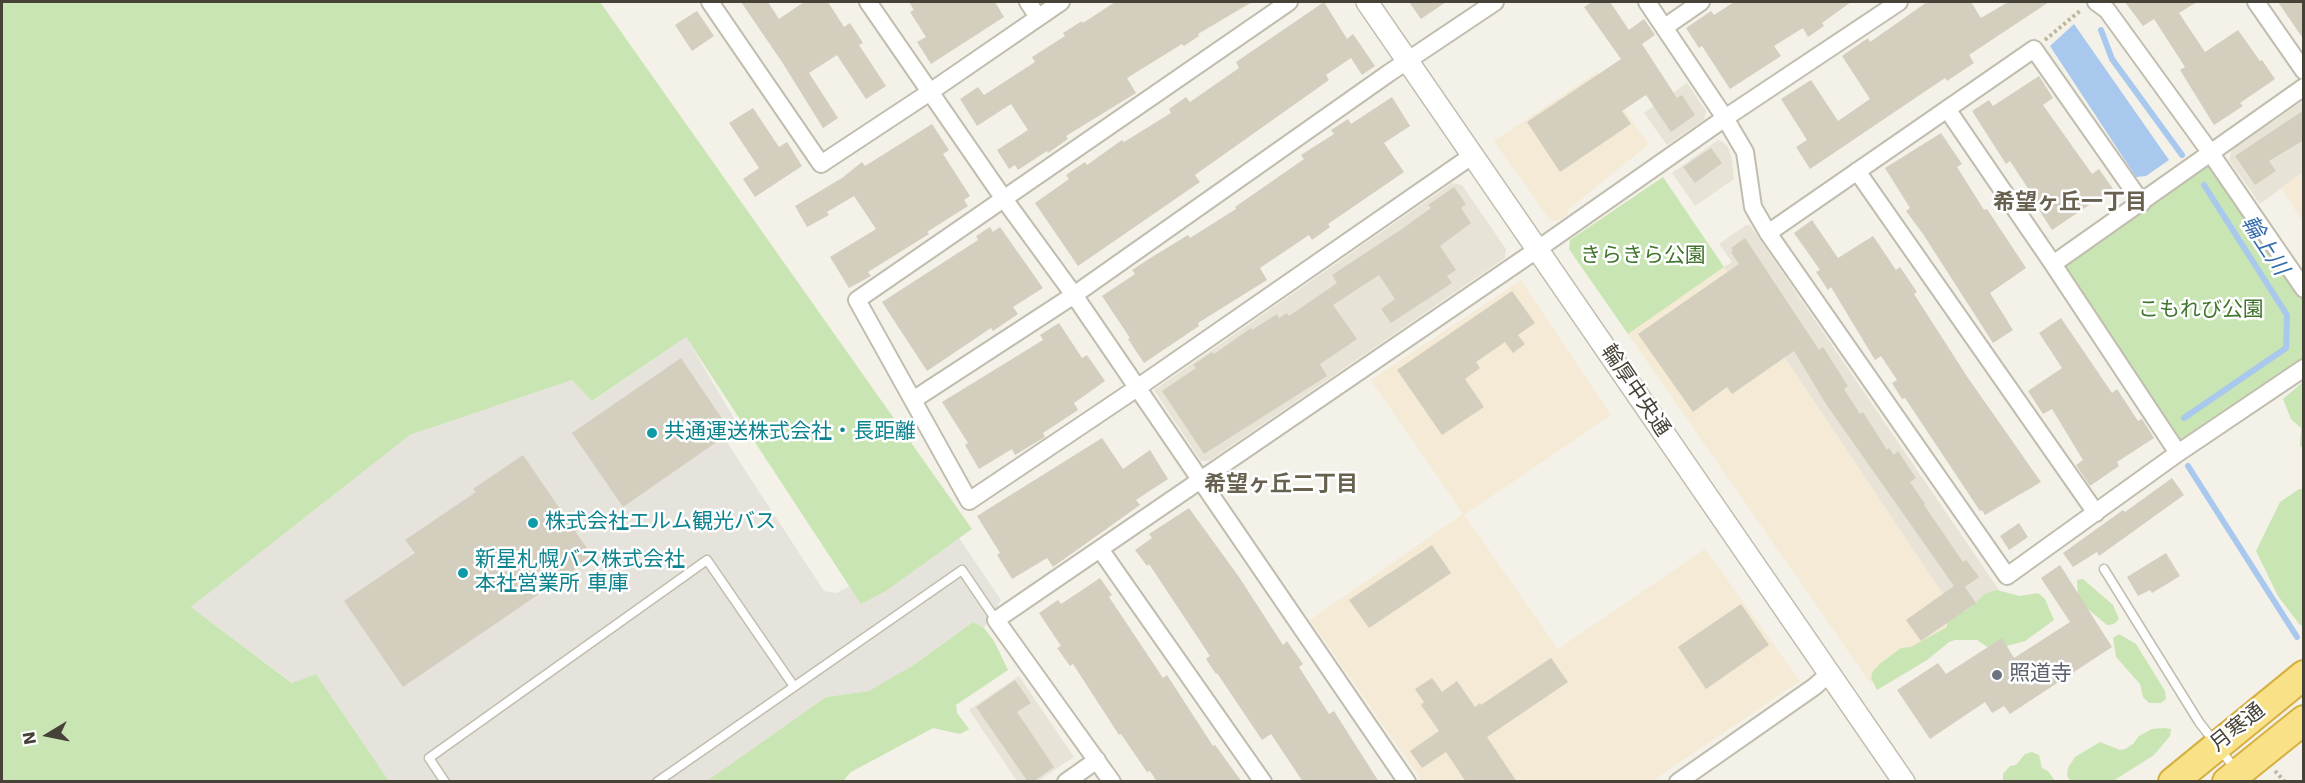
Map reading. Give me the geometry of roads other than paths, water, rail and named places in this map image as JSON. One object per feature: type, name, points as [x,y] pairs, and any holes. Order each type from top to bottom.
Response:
[{"type":"highway","name":"月寒通","points":[[2173,782],[2304,675]]},
{"type":"highway","name":"月寒通","points":[[2232,777],[2304,720]]},
{"type":"street","points":[[710,2],[821,164],[1061,2]]},
{"type":"street","points":[[868,2],[1004,199],[1074,295],[1407,782]]},
{"type":"street","points":[[1028,2],[1038,17]]},
{"type":"street","points":[[1289,2],[857,300],[969,501],[1137,388],[1473,155]]},
{"type":"street","name":"輪厚中央通","points":[[1367,2],[1904,782]]},
{"type":"street","points":[[913,400],[1074,295],[1495,2]]},
{"type":"street","points":[[1647,2],[1725,118],[1745,152],[1753,207],[1768,233],[2007,576],[2178,453],[2304,368]]},
{"type":"street","points":[[1665,27],[1701,2]]},
{"type":"street","points":[[1112,782],[996,620],[1538,249],[1725,118],[1899,2]]},
{"type":"street","points":[[2097,2],[2107,10],[2210,152],[2304,289]]},
{"type":"street","points":[[2256,2],[2304,71]]},
{"type":"street","points":[[1768,233],[2034,49],[2142,203]]},
{"type":"street","points":[[2054,264],[2304,87]]},
{"type":"street","points":[[1947,110],[2054,264],[2178,453]]},
{"type":"street","points":[[1857,171],[2096,513]]},
{"type":"street","points":[[1100,549],[1263,782]]},
{"type":"street","points":[[1678,782],[1814,687],[1829,674]]},
{"type":"street","points":[[1066,782],[1097,760]]},
{"type":"lane","points":[[445,782],[429,758],[707,560],[793,685]]},
{"type":"lane","points":[[2104,569],[2199,722],[2217,746],[2232,777]]},
{"type":"lane","points":[[657,782],[793,685],[962,570],[996,620]]},
{"type":"water","points":[[2074,24],[2169,160],[2146,176],[2136,177],[2050,46]]},
{"type":"waterway","name":"輪上川","points":[[2101,30],[2112,59],[2182,155]]},
{"type":"waterway","name":"輪上川","points":[[2184,418],[2286,348],[2287,315],[2204,185]]},
{"type":"waterway","name":"輪上川","points":[[2188,466],[2297,637]]},
{"type":"place","name":"共通運送株式会社・長距離","points":[[652,433]]},
{"type":"place","name":"株式会社エルム観光バス","points":[[533,523]]},
{"type":"place","name":"新星札幌バス株式会社 本社営業所 車庫","points":[[463,573]]},
{"type":"place","name":"照道寺","points":[[1997,675]]},
{"type":"district","name":"希望ヶ丘一丁目","points":[[2070,203]]},
{"type":"district","name":"希望ヶ丘二丁目","points":[[1281,485]]},
{"type":"park label","name":"きらきら公園","points":[[1643,257]]},
{"type":"park label","name":"こもれび公園","points":[[2201,311]]}]
